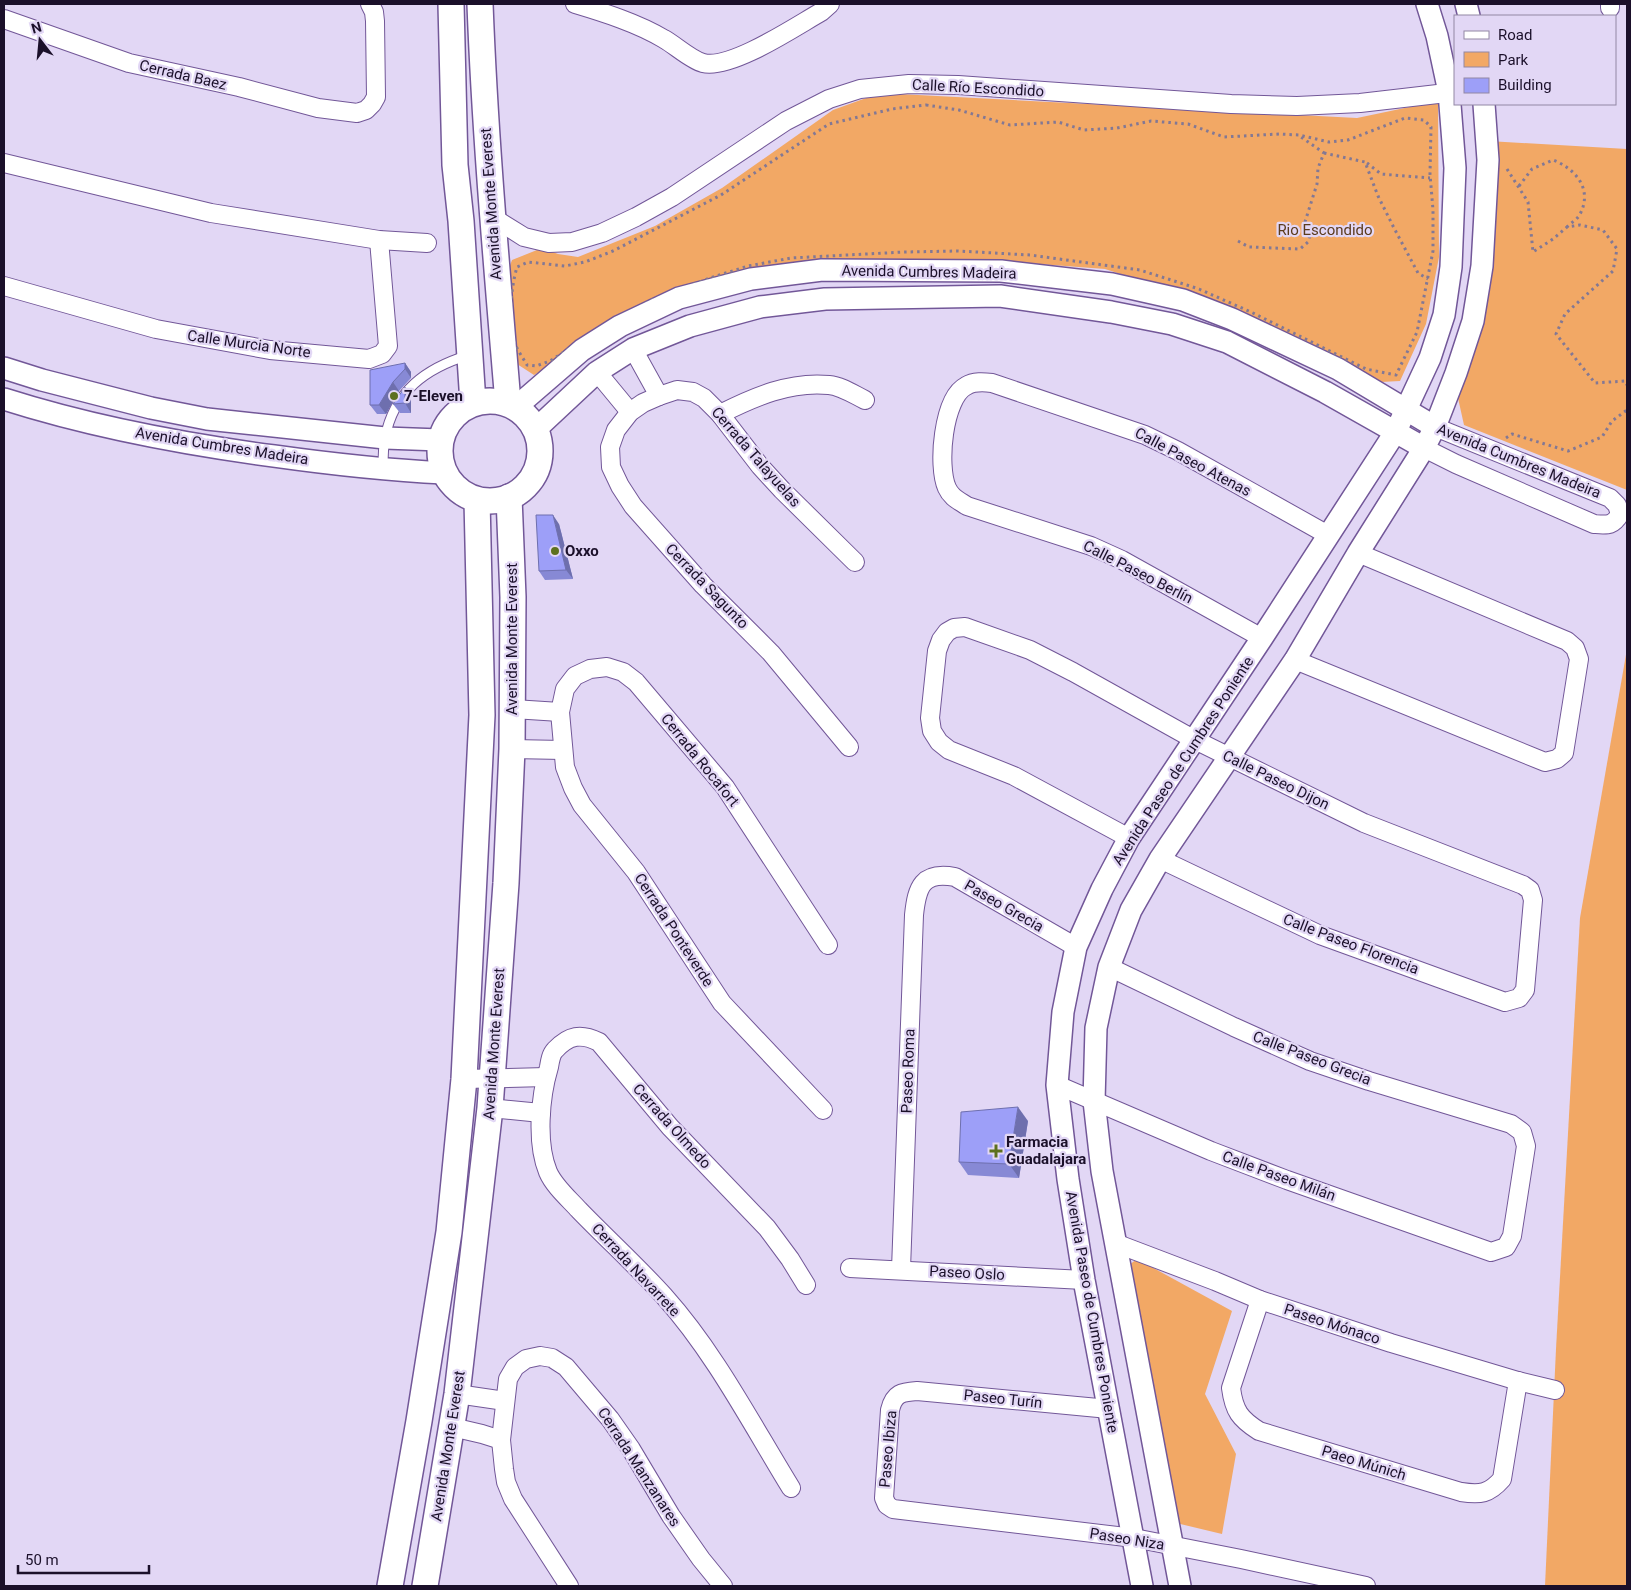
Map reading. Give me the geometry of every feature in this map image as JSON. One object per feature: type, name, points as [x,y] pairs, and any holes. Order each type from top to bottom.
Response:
[{"type":"main road","name":"Avenida Monte Everest","points":[[451,4],[455,165],[461,221],[472,403]]},
{"type":"main road","name":"Avenida Monte Everest","points":[[480,4],[484,108],[492,217],[512,405]]},
{"type":"main road","points":[[490,400],[512,405],[536,429],[541,449],[537,469],[526,486],[509,497],[493,501],[477,500],[457,490],[444,472],[439,457],[440,440],[446,424],[458,411],[472,403],[490,400]]},
{"type":"main road","name":"Avenida Monte Everest","points":[[425,1586],[457,1394],[490,1108],[506,883],[512,749],[513,597],[509,497]]},
{"type":"main road","name":"Avenida Monte Everest","points":[[390,1586],[419,1422],[449,1232],[464,1079],[482,715],[477,500]]},
{"type":"main road","points":[[474,879],[506,883]]},
{"type":"main road","points":[[449,1232],[476,1239]]},
{"type":"street","name":"Cerrada Baez","points":[[4,19],[129,63],[239,87],[318,108],[357,113],[366,110],[376,97],[375,21],[374,12],[370,4]]},
{"type":"street","points":[[575,4],[641,27],[702,63],[708,64],[715,64],[752,51],[822,6]]},
{"type":"street","name":"Avenida Paseo de Cumbres Poniente","points":[[1142,1586],[1084,1280],[1068,1179],[1057,1085],[1063,1012],[1076,947],[1102,888],[1129,838],[1262,638],[1396,431],[1430,358],[1444,315],[1451,266],[1455,168],[1452,92],[1427,4]]},
{"type":"street","name":"Calle Río Escondido","points":[[492,217],[524,237],[549,243],[572,242],[602,233],[672,197],[786,121],[829,99],[860,89],[909,84],[958,85],[1231,104],[1297,106],[1360,103],[1452,92]]},
{"type":"street","points":[[1180,1586],[1102,1170],[1094,1101],[1096,1028],[1109,967],[1131,910],[1160,859],[1295,660],[1435,427],[1456,373],[1473,321],[1482,266],[1488,160],[1484,105]]},
{"type":"street","points":[[4,162],[211,213],[380,240],[427,243]]},
{"type":"street","name":"Calle Murcia Norte","points":[[4,286],[156,330],[270,350],[369,358],[382,354],[388,346],[380,240]]},
{"type":"street","name":"Avenida Cumbres Madeira","points":[[512,405],[582,350],[620,326],[679,298],[751,279],[822,270],[1001,271],[1112,284],[1183,300],[1232,319],[1338,369],[1435,427],[1610,498],[1617,505],[1620,514],[1615,522],[1606,525],[1594,524],[1456,464],[1424,448],[1326,392],[1227,342],[1172,324],[1111,312],[1000,296],[826,299],[760,307],[690,326],[633,348],[597,372],[536,429]]},
{"type":"street","points":[[883,270],[884,298]]},
{"type":"street","points":[[1000,296],[1001,271]]},
{"type":"street","points":[[633,348],[644,403]]},
{"type":"street","name":"Avenida Cumbres Madeira","points":[[4,368],[42,380],[150,408],[208,420],[385,438],[440,440]]},
{"type":"street","points":[[597,372],[644,403]]},
{"type":"street","name":"Calle Paseo Atenas","points":[[966,385],[979,382],[992,383],[1145,435],[1178,451],[1328,535]]},
{"type":"street","points":[[720,414],[747,400],[772,391],[808,385],[830,385],[844,389],[865,400]]},
{"type":"street","name":"Calle Paseo Berlín","points":[[966,385],[958,392],[953,401],[941,457],[943,477],[947,489],[953,497],[966,506],[1091,546],[1122,560],[1262,638]]},
{"type":"street","name":"Cerrada Talayuelas","points":[[644,403],[677,390],[693,392],[704,398],[720,414],[760,466],[782,490],[855,562]]},
{"type":"street","name":"Avenida Cumbres Madeira","points":[[4,398],[33,408],[128,431],[202,446],[382,470],[444,472]]},
{"type":"street","name":"Cerrada Sagunto","points":[[644,403],[616,430],[610,447],[611,467],[620,486],[648,524],[703,585],[771,653],[849,747]]},
{"type":"street","points":[[1295,660],[1545,762],[1557,759],[1564,753],[1579,659],[1575,648],[1567,641],[1358,554]]},
{"type":"street","name":"Calle Paseo Dijon","points":[[1129,838],[1014,776],[949,750],[939,742],[932,731],[930,718],[937,651],[941,640],[947,632],[954,628],[965,627],[1030,650],[1195,740],[1364,823],[1523,884],[1530,890],[1533,900],[1525,990],[1519,998]]},
{"type":"street","name":"Cerrada Rocafort","points":[[561,720],[566,690],[575,676],[590,669],[607,667],[623,672],[636,682],[725,787],[828,945]]},
{"type":"street","points":[[513,710],[561,720]]},
{"type":"street","name":"Cerrada Ponteverde","points":[[561,720],[565,768],[582,805],[636,872],[722,1003],[823,1110]]},
{"type":"street","points":[[512,749],[563,750]]},
{"type":"street","name":"Calle Paseo Florencia","points":[[1160,859],[1320,935],[1505,1002],[1519,998]]},
{"type":"street","name":"Paseo Grecia","points":[[930,878],[943,875],[955,877],[1076,947]]},
{"type":"street","name":"Paseo Roma","points":[[901,1269],[914,914],[916,897],[921,884],[930,878]]},
{"type":"street","name":"Calle Paseo Grecia","points":[[1109,967],[1310,1061],[1511,1124],[1522,1132],[1526,1146],[1512,1236],[1506,1247]]},
{"type":"street","name":"Cerrada Olmedo","points":[[543,1095],[553,1052],[563,1042],[577,1036],[588,1037],[599,1042],[670,1126],[767,1228],[806,1285]]},
{"type":"street","points":[[464,1079],[546,1077]]},
{"type":"street","name":"Calle Paseo Milán","points":[[1057,1085],[1211,1151],[1287,1180],[1492,1252],[1506,1247]]},
{"type":"street","name":"Cerrada Navarrete","points":[[543,1095],[541,1113],[542,1144],[548,1172],[557,1186],[605,1238],[664,1296],[689,1327],[791,1488]]},
{"type":"street","points":[[490,1108],[541,1113]]},
{"type":"street","name":"Paseo Mónaco","points":[[1115,1243],[1260,1300],[1391,1343],[1518,1381],[1555,1390]]},
{"type":"street","name":"Paseo Oslo","points":[[850,1268],[901,1269],[1084,1280]]},
{"type":"street","name":"Paeo Múnich","points":[[1260,1300],[1231,1388],[1233,1402],[1239,1415],[1259,1431],[1461,1492],[1477,1494],[1494,1489],[1502,1479],[1518,1381]]},
{"type":"street","name":"Cerrada Manzanares","points":[[569,1586],[513,1499],[504,1469],[501,1440],[508,1379],[515,1368],[526,1359],[540,1356],[552,1358],[566,1367],[610,1419],[700,1559],[723,1586]]},
{"type":"street","name":"Paseo Turín","points":[[898,1395],[917,1391],[1108,1409]]},
{"type":"street","points":[[457,1394],[505,1401]]},
{"type":"street","name":"Paseo Ibiza","points":[[887,1505],[884,1498],[890,1410],[892,1401],[898,1395]]},
{"type":"street","points":[[452,1427],[501,1440]]},
{"type":"street","name":"Paseo Niza","points":[[887,1505],[893,1509],[1134,1538],[1366,1586]]},
{"type":"lane","points":[[382,470],[385,438],[396,406],[408,390],[418,379],[433,368],[469,354]]},
{"type":"path","points":[[926,105],[958,110],[1010,125],[1058,122],[1084,130],[1117,128],[1152,121],[1188,124],[1224,137],[1279,134],[1299,135],[1330,142],[1348,140],[1405,118],[1424,120],[1432,127],[1430,178],[1433,251],[1417,332],[1396,375],[1366,369],[1253,313],[1199,289],[1140,270],[1030,255],[967,252],[904,252],[790,258],[748,266],[652,300],[601,328],[550,361],[536,366],[527,365],[512,334],[512,282],[517,267],[528,262],[565,266],[585,262],[613,251],[721,195],[829,124],[892,109],[926,105]]},
{"type":"path","points":[[1299,135],[1324,152],[1366,162],[1381,174],[1430,178]]},
{"type":"path","points":[[1238,241],[1249,247],[1263,246],[1282,249],[1300,249],[1308,242],[1311,232],[1304,225],[1317,184],[1318,168],[1324,152]]},
{"type":"path","points":[[1488,160],[1506,167],[1528,202],[1533,252],[1553,239],[1579,216],[1585,199],[1580,179],[1566,165],[1553,160],[1532,169],[1519,186]]},
{"type":"path","points":[[1366,162],[1378,196],[1394,228],[1418,273],[1428,279]]},
{"type":"path","points":[[1567,227],[1580,225],[1603,230],[1617,249],[1613,271],[1565,314],[1556,334],[1595,383],[1625,380],[1627,385]]},
{"type":"path","points":[[1489,450],[1512,434],[1568,452],[1602,438],[1612,421],[1627,410]]},
{"type":"green space","name":"Rio Escondido","points":[[880,93],[1357,118],[1438,101],[1439,257],[1426,324],[1400,381],[1381,382],[1170,290],[1105,269],[975,259],[816,260],[755,267],[696,288],[638,313],[534,375],[517,364],[503,285],[512,260],[542,248],[558,254],[578,257],[655,226],[722,188],[833,110]]},
{"type":"green space","points":[[1488,141],[1627,149],[1627,490],[1464,425],[1454,380],[1484,268]]},
{"type":"green space","points":[[1627,649],[1627,1586],[1545,1586],[1580,918]]},
{"type":"green space","points":[[1137,1259],[1232,1311],[1205,1394],[1236,1454],[1222,1534],[1172,1522],[1121,1271]]},
{"type":"building","points":[[405,363],[405,369],[393,382],[379,405],[370,405],[370,370]]},
{"type":"building","points":[[405,387],[405,403],[393,404]]},
{"type":"building","name":"Oxxo","points":[[536,515],[553,515],[566,570],[539,571]]},
{"type":"building","points":[[1018,1107],[1009,1164],[959,1162],[961,1112]]},
{"type":"place","name":"7-Eleven","points":[[394,396]]},
{"type":"place","name":"Oxxo","points":[[555,551]]},
{"type":"place","name":"Farmacia Guadalajara","points":[[996,1151]]}]
